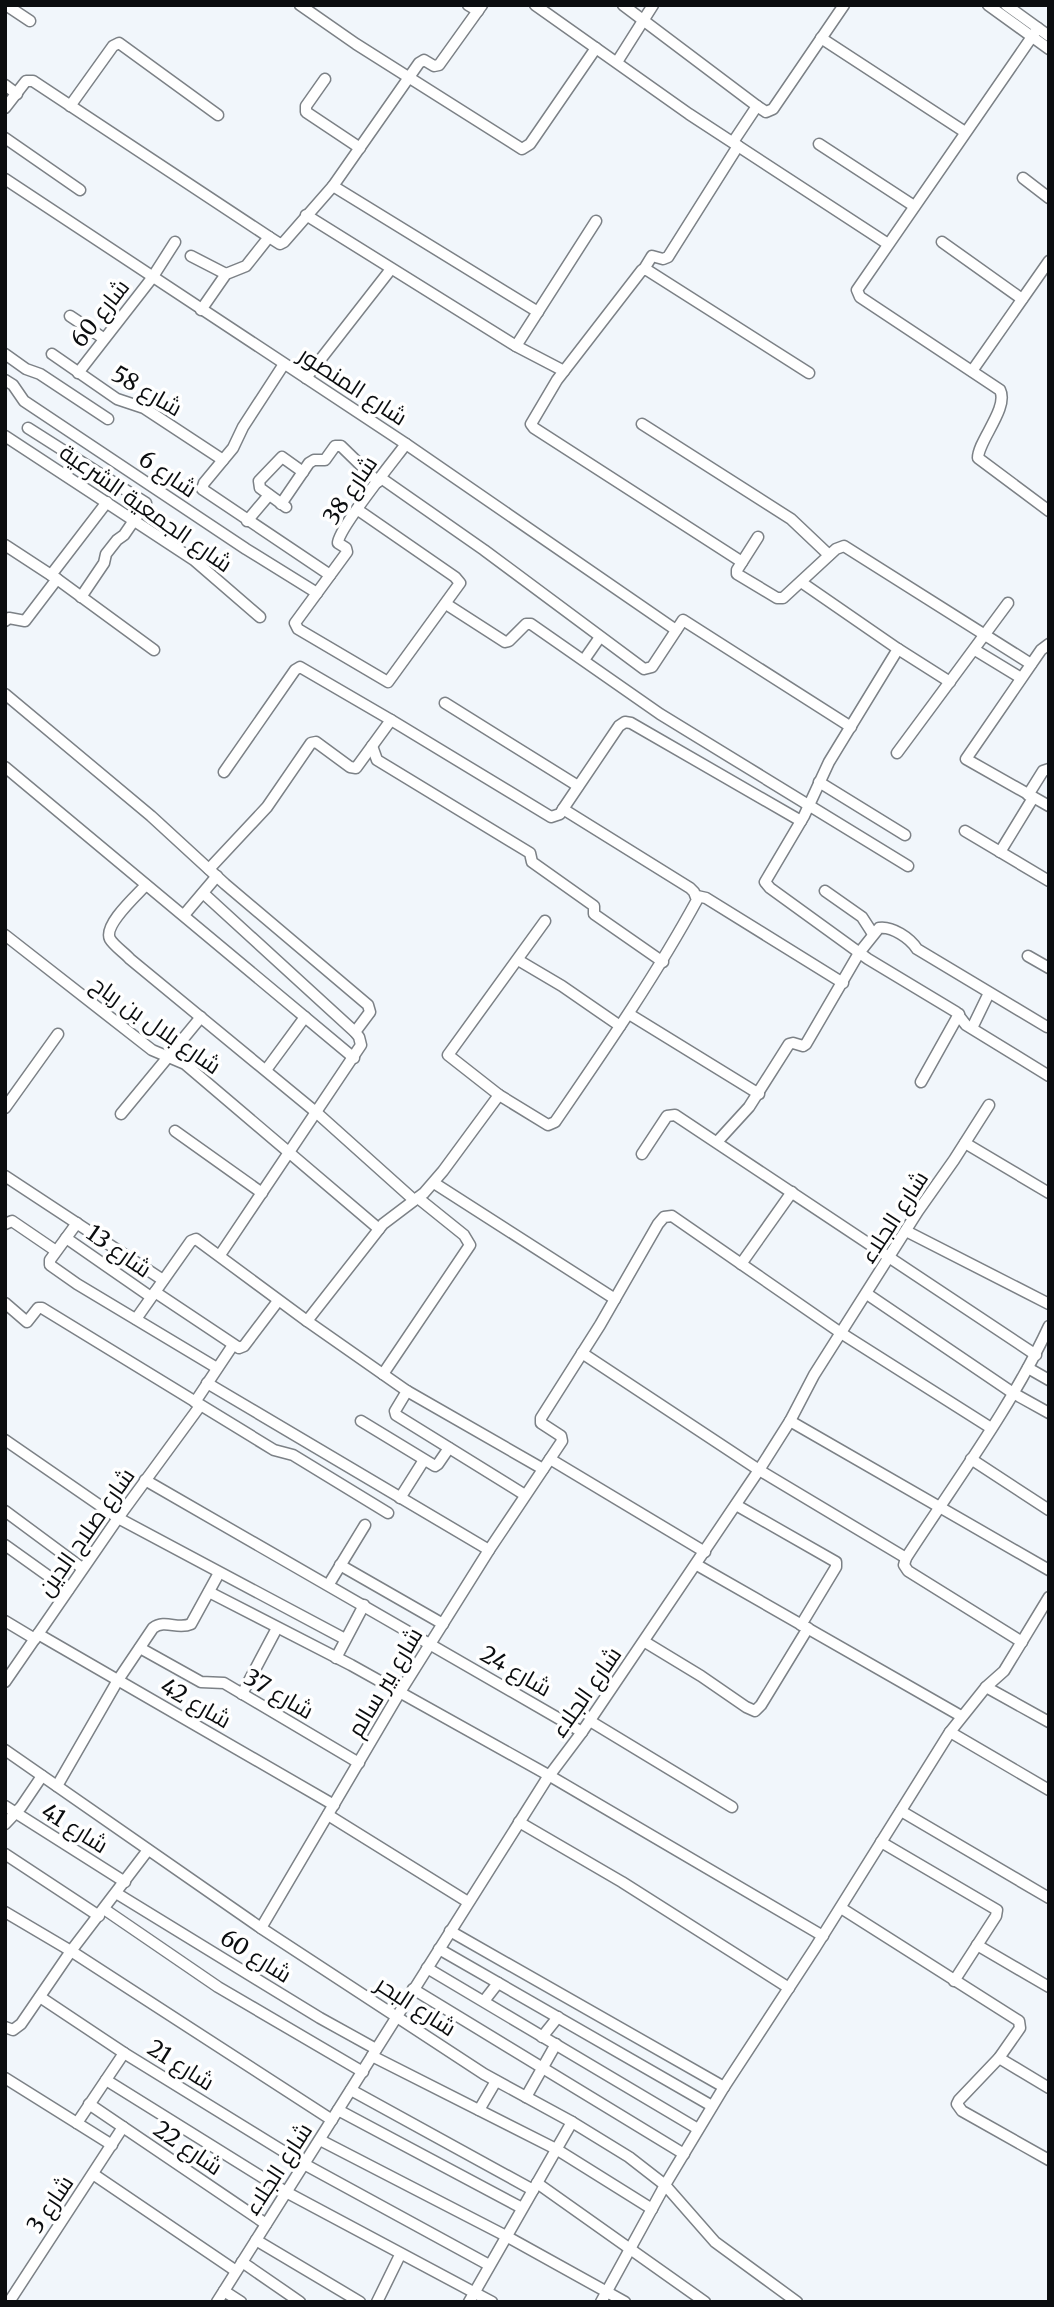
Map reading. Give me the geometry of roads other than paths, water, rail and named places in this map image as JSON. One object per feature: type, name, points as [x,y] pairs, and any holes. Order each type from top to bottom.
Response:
[{"type":"street","points":[[6,5],[30,21]]},
{"type":"street","points":[[300,5],[356,44],[522,149],[530,144],[596,48]]},
{"type":"street","points":[[5,108],[26,81],[31,80],[282,244],[333,187],[422,60],[434,66],[439,65],[480,8],[468,5]]},
{"type":"street","points":[[535,5],[736,144],[888,244]]},
{"type":"street","points":[[623,5],[766,112],[773,109],[844,5]]},
{"type":"street","points":[[617,62],[653,5]]},
{"type":"street","points":[[988,5],[1035,32],[1049,36]]},
{"type":"street","points":[[1006,5],[1049,49]]},
{"type":"street","points":[[1035,32],[858,288],[858,295],[1000,390],[1003,395],[993,428],[979,450],[978,458],[1049,511]]},
{"type":"street","points":[[821,38],[965,132]]},
{"type":"street","points":[[70,106],[113,46],[118,43],[218,115]]},
{"type":"street","points":[[325,79],[306,106],[306,112],[360,148]]},
{"type":"street","points":[[5,85],[17,93]]},
{"type":"street","points":[[742,562],[532,427],[532,422],[564,371],[638,274],[644,270],[652,256],[663,260],[668,257],[757,106]]},
{"type":"street","points":[[5,138],[80,190]]},
{"type":"street","points":[[819,145],[914,206]]},
{"type":"street","points":[[1023,178],[1049,198]]},
{"type":"street","name":"شارع المنصور","points":[[5,179],[406,444],[676,630]]},
{"type":"street","points":[[333,187],[538,312]]},
{"type":"street","points":[[306,215],[516,346],[564,371]]},
{"type":"street","points":[[516,346],[596,221]]},
{"type":"street","points":[[201,310],[226,274],[246,266],[269,237]]},
{"type":"street","name":"شارع 60","points":[[79,373],[103,338],[152,278],[175,242]]},
{"type":"street","points":[[942,242],[1023,299]]},
{"type":"street","points":[[191,256],[226,274]]},
{"type":"street","points":[[972,371],[1049,261]]},
{"type":"street","points":[[306,379],[391,269]]},
{"type":"street","points":[[644,270],[809,373]]},
{"type":"street","points":[[71,316],[103,338]]},
{"type":"street","points":[[5,354],[108,419]]},
{"type":"street","name":"شارع 58","points":[[52,354],[117,399],[151,412],[223,460]]},
{"type":"street","points":[[284,364],[243,427],[233,448],[202,489],[330,575]]},
{"type":"street","name":"شارع 6","points":[[5,380],[13,385],[21,399],[317,593]]},
{"type":"street","points":[[642,424],[791,519],[829,555]]},
{"type":"street","points":[[28,428],[146,504],[106,554],[104,563],[81,597]]},
{"type":"street","name":"شارع الجمعية الشرعية","points":[[5,436],[194,560],[260,617]]},
{"type":"street","name":"شارع 38","points":[[406,444],[337,538],[347,552],[295,625],[388,682],[446,604]]},
{"type":"street","points":[[303,472],[285,457],[280,458],[259,481],[260,488],[284,505],[312,461],[325,460],[332,448],[338,446],[379,480],[484,550],[600,637],[648,669],[683,620],[851,727]]},
{"type":"street","points":[[99,473],[109,458]]},
{"type":"street","points":[[247,521],[269,495]]},
{"type":"street","points":[[5,621],[9,618],[25,621],[107,502]]},
{"type":"street","points":[[358,510],[458,579],[459,586],[446,604],[507,642],[524,625],[531,624],[660,714],[908,866]]},
{"type":"street","points":[[758,537],[737,570],[738,576],[779,599],[829,555],[844,546],[1031,664]]},
{"type":"street","points":[[5,545],[154,650]]},
{"type":"street","points":[[801,582],[950,682]]},
{"type":"street","points":[[897,752],[1008,603]]},
{"type":"street","points":[[584,660],[600,637]]},
{"type":"street","points":[[1049,644],[1044,646],[1031,664],[966,759],[1049,806]]},
{"type":"street","points":[[898,649],[819,782],[801,821],[765,882],[859,953],[959,1014],[972,1028],[1049,1076]]},
{"type":"street","points":[[975,650],[1021,678]]},
{"type":"street","points":[[224,772],[300,667],[551,817],[560,814],[619,726],[628,722],[801,821]]},
{"type":"street","points":[[5,694],[151,816],[213,873],[368,1005],[370,1012],[355,1032]]},
{"type":"street","points":[[444,704],[578,786]]},
{"type":"street","points":[[184,915],[203,893],[213,873],[267,807],[310,743],[316,742],[353,768],[358,766],[391,720]]},
{"type":"street","points":[[372,746],[377,760],[530,853],[532,862],[594,906],[594,914],[663,962]]},
{"type":"street","points":[[5,767],[354,1058]]},
{"type":"street","points":[[1000,852],[1043,771],[1049,769]]},
{"type":"street","points":[[819,782],[905,835]]},
{"type":"street","points":[[563,809],[690,888],[697,896],[706,898],[842,983]]},
{"type":"street","points":[[965,831],[1049,881]]},
{"type":"street","points":[[146,885],[114,920],[109,932],[110,940],[416,1199],[464,1235],[470,1245],[383,1374]]},
{"type":"street","points":[[825,891],[862,917],[873,933]]},
{"type":"street","points":[[203,893],[355,1032],[361,1045],[220,1255]]},
{"type":"street","points":[[545,921],[448,1055],[499,1095],[544,1123],[552,1125],[663,962],[697,896]]},
{"type":"street","points":[[717,1142],[759,1094],[789,1044],[806,1044],[859,953],[878,928],[885,927],[912,941],[917,949],[1047,1027]]},
{"type":"street","name":"شارع بلال بن رباح","points":[[5,935],[152,1050],[185,1064],[379,1229]]},
{"type":"street","points":[[1028,956],[1049,968]]},
{"type":"street","points":[[518,960],[620,1026]]},
{"type":"street","points":[[972,1028],[989,993]]},
{"type":"street","points":[[629,1014],[759,1094]]},
{"type":"street","points":[[921,1082],[959,1014]]},
{"type":"street","points":[[121,1114],[201,1017]]},
{"type":"street","points":[[266,1070],[306,1017]]},
{"type":"street","points":[[5,1108],[58,1034]]},
{"type":"street","points":[[307,1321],[379,1229],[392,1215],[434,1183],[499,1095]]},
{"type":"street","name":"شارع الجلاء","points":[[217,2302],[519,1822],[645,1642],[759,1470],[790,1421],[814,1375],[989,1105]]},
{"type":"street","points":[[642,1154],[669,1114],[675,1115],[1036,1354]]},
{"type":"street","points":[[175,1131],[262,1194]]},
{"type":"street","points":[[965,1143],[1049,1193]]},
{"type":"street","points":[[5,1176],[163,1280]]},
{"type":"street","points":[[434,1183],[615,1299]]},
{"type":"street","points":[[741,1264],[792,1192]]},
{"type":"street","points":[[705,1552],[550,1459],[562,1437],[540,1421],[658,1224],[668,1216],[841,1333],[991,1428]]},
{"type":"street","points":[[5,1224],[12,1221],[56,1251]]},
{"type":"street","points":[[77,1223],[49,1261],[51,1266],[217,1368]]},
{"type":"street","points":[[906,1231],[1049,1304]]},
{"type":"street","name":"شارع 13","points":[[66,1238],[233,1345]]},
{"type":"street","points":[[136,1319],[193,1239],[198,1239],[278,1300],[407,1391],[543,1469]]},
{"type":"street","points":[[867,1294],[1013,1393],[1049,1413]]},
{"type":"street","name":"شارع صلاح الدين","points":[[5,1682],[197,1404],[207,1383],[233,1345],[239,1348],[244,1346],[278,1300]]},
{"type":"street","points":[[6,1306],[27,1322],[41,1307],[277,1452],[293,1455],[387,1513]]},
{"type":"street","points":[[1022,1642],[908,1571],[904,1565],[1013,1393],[1049,1326]]},
{"type":"street","points":[[582,1353],[759,1470],[906,1558]]},
{"type":"street","points":[[1028,1368],[1049,1380]]},
{"type":"street","points":[[207,1383],[489,1550]]},
{"type":"street","points":[[407,1391],[395,1410],[396,1415],[525,1495]]},
{"type":"street","points":[[361,1421],[437,1466],[449,1448]]},
{"type":"street","points":[[790,1421],[1049,1570]]},
{"type":"street","points":[[5,1440],[118,1518],[345,1639]]},
{"type":"street","name":"شارع بير سالم","points":[[261,1928],[400,1692],[550,1459]]},
{"type":"street","points":[[971,1459],[1049,1510]]},
{"type":"street","points":[[400,1498],[424,1460]]},
{"type":"street","name":"شارع 24","points":[[145,1480],[582,1732]]},
{"type":"street","points":[[645,1642],[746,1707],[755,1711],[761,1705],[836,1567],[836,1562],[736,1505]]},
{"type":"street","points":[[5,1511],[82,1568]]},
{"type":"street","points":[[329,1584],[365,1525]]},
{"type":"street","points":[[5,1545],[68,1590]]},
{"type":"street","points":[[697,1564],[961,1716]]},
{"type":"street","points":[[340,1565],[443,1624]]},
{"type":"street","points":[[57,1786],[118,1680],[153,1628],[158,1624],[186,1627],[191,1624],[219,1573]]},
{"type":"street","points":[[209,1592],[400,1692],[550,1776],[823,1936]]},
{"type":"street","points":[[601,2302],[665,2185],[724,2087],[841,1908],[950,1732],[986,1687],[1004,1671],[1049,1597]]},
{"type":"street","points":[[336,1658],[364,1605]]},
{"type":"street","name":"شارع 42","points":[[5,1621],[118,1680],[331,1810],[468,1902]]},
{"type":"street","points":[[242,1694],[277,1628]]},
{"type":"street","name":"شارع 37","points":[[141,1648],[201,1682],[224,1683],[359,1763]]},
{"type":"street","points":[[986,1687],[1049,1722]]},
{"type":"street","points":[[590,1721],[732,1808]]},
{"type":"street","points":[[950,1732],[1049,1790]]},
{"type":"street","name":"شارع البحر","points":[[5,1750],[261,1928],[496,2081],[572,2122],[629,2157],[665,2185],[715,2242],[797,2302]]},
{"type":"street","points":[[5,1824],[42,1776]]},
{"type":"street","name":"شارع 41","points":[[5,1806],[125,1882]]},
{"type":"street","points":[[901,1811],[1049,1898]]},
{"type":"street","points":[[519,1822],[622,1882],[789,1988]]},
{"type":"street","points":[[881,1842],[995,1908],[996,1916],[954,1981]]},
{"type":"street","points":[[5,2027],[17,2028],[71,1951],[148,1850]]},
{"type":"street","points":[[5,1854],[218,1987],[363,2071]]},
{"type":"street","name":"شارع 60","points":[[116,1893],[374,2052],[556,2150],[652,2209]]},
{"type":"street","points":[[841,1908],[1020,2022],[1020,2028],[999,2058],[959,2100],[958,2107],[1049,2160]]},
{"type":"street","points":[[5,1912],[71,1951],[332,2120]]},
{"type":"street","points":[[450,1931],[724,2087]]},
{"type":"street","points":[[977,1945],[1049,1986]]},
{"type":"street","points":[[439,1950],[712,2106]]},
{"type":"street","points":[[427,1968],[698,2129]]},
{"type":"street","points":[[484,2001],[498,1983]]},
{"type":"street","points":[[414,1989],[684,2154]]},
{"type":"street","name":"شارع 21","points":[[40,1997],[124,2053],[304,2164],[489,2265]]},
{"type":"street","points":[[542,2037],[558,2017]]},
{"type":"street","points":[[526,2097],[556,2045]]},
{"type":"street","points":[[77,2123],[124,2053]]},
{"type":"street","points":[[999,2058],[1049,2088]]},
{"type":"street","points":[[5,2078],[112,2146]]},
{"type":"street","points":[[106,2080],[286,2192],[472,2297],[492,2302]]},
{"type":"street","points":[[479,2110],[496,2081]]},
{"type":"street","points":[[351,2090],[535,2187],[705,2302]]},
{"type":"street","name":"شارع 22","points":[[89,2104],[266,2224]]},
{"type":"street","points":[[338,2110],[522,2208]]},
{"type":"street","points":[[472,2297],[572,2122]]},
{"type":"street","name":"شارع 3","points":[[9,2302],[123,2127]]},
{"type":"street","points":[[320,2140],[506,2236],[625,2302]]},
{"type":"street","points":[[93,2175],[300,2302]]},
{"type":"street","points":[[256,2240],[360,2302]]},
{"type":"street","points":[[377,2302],[400,2255]]},
{"type":"street","points":[[224,2291],[241,2302]]}]
